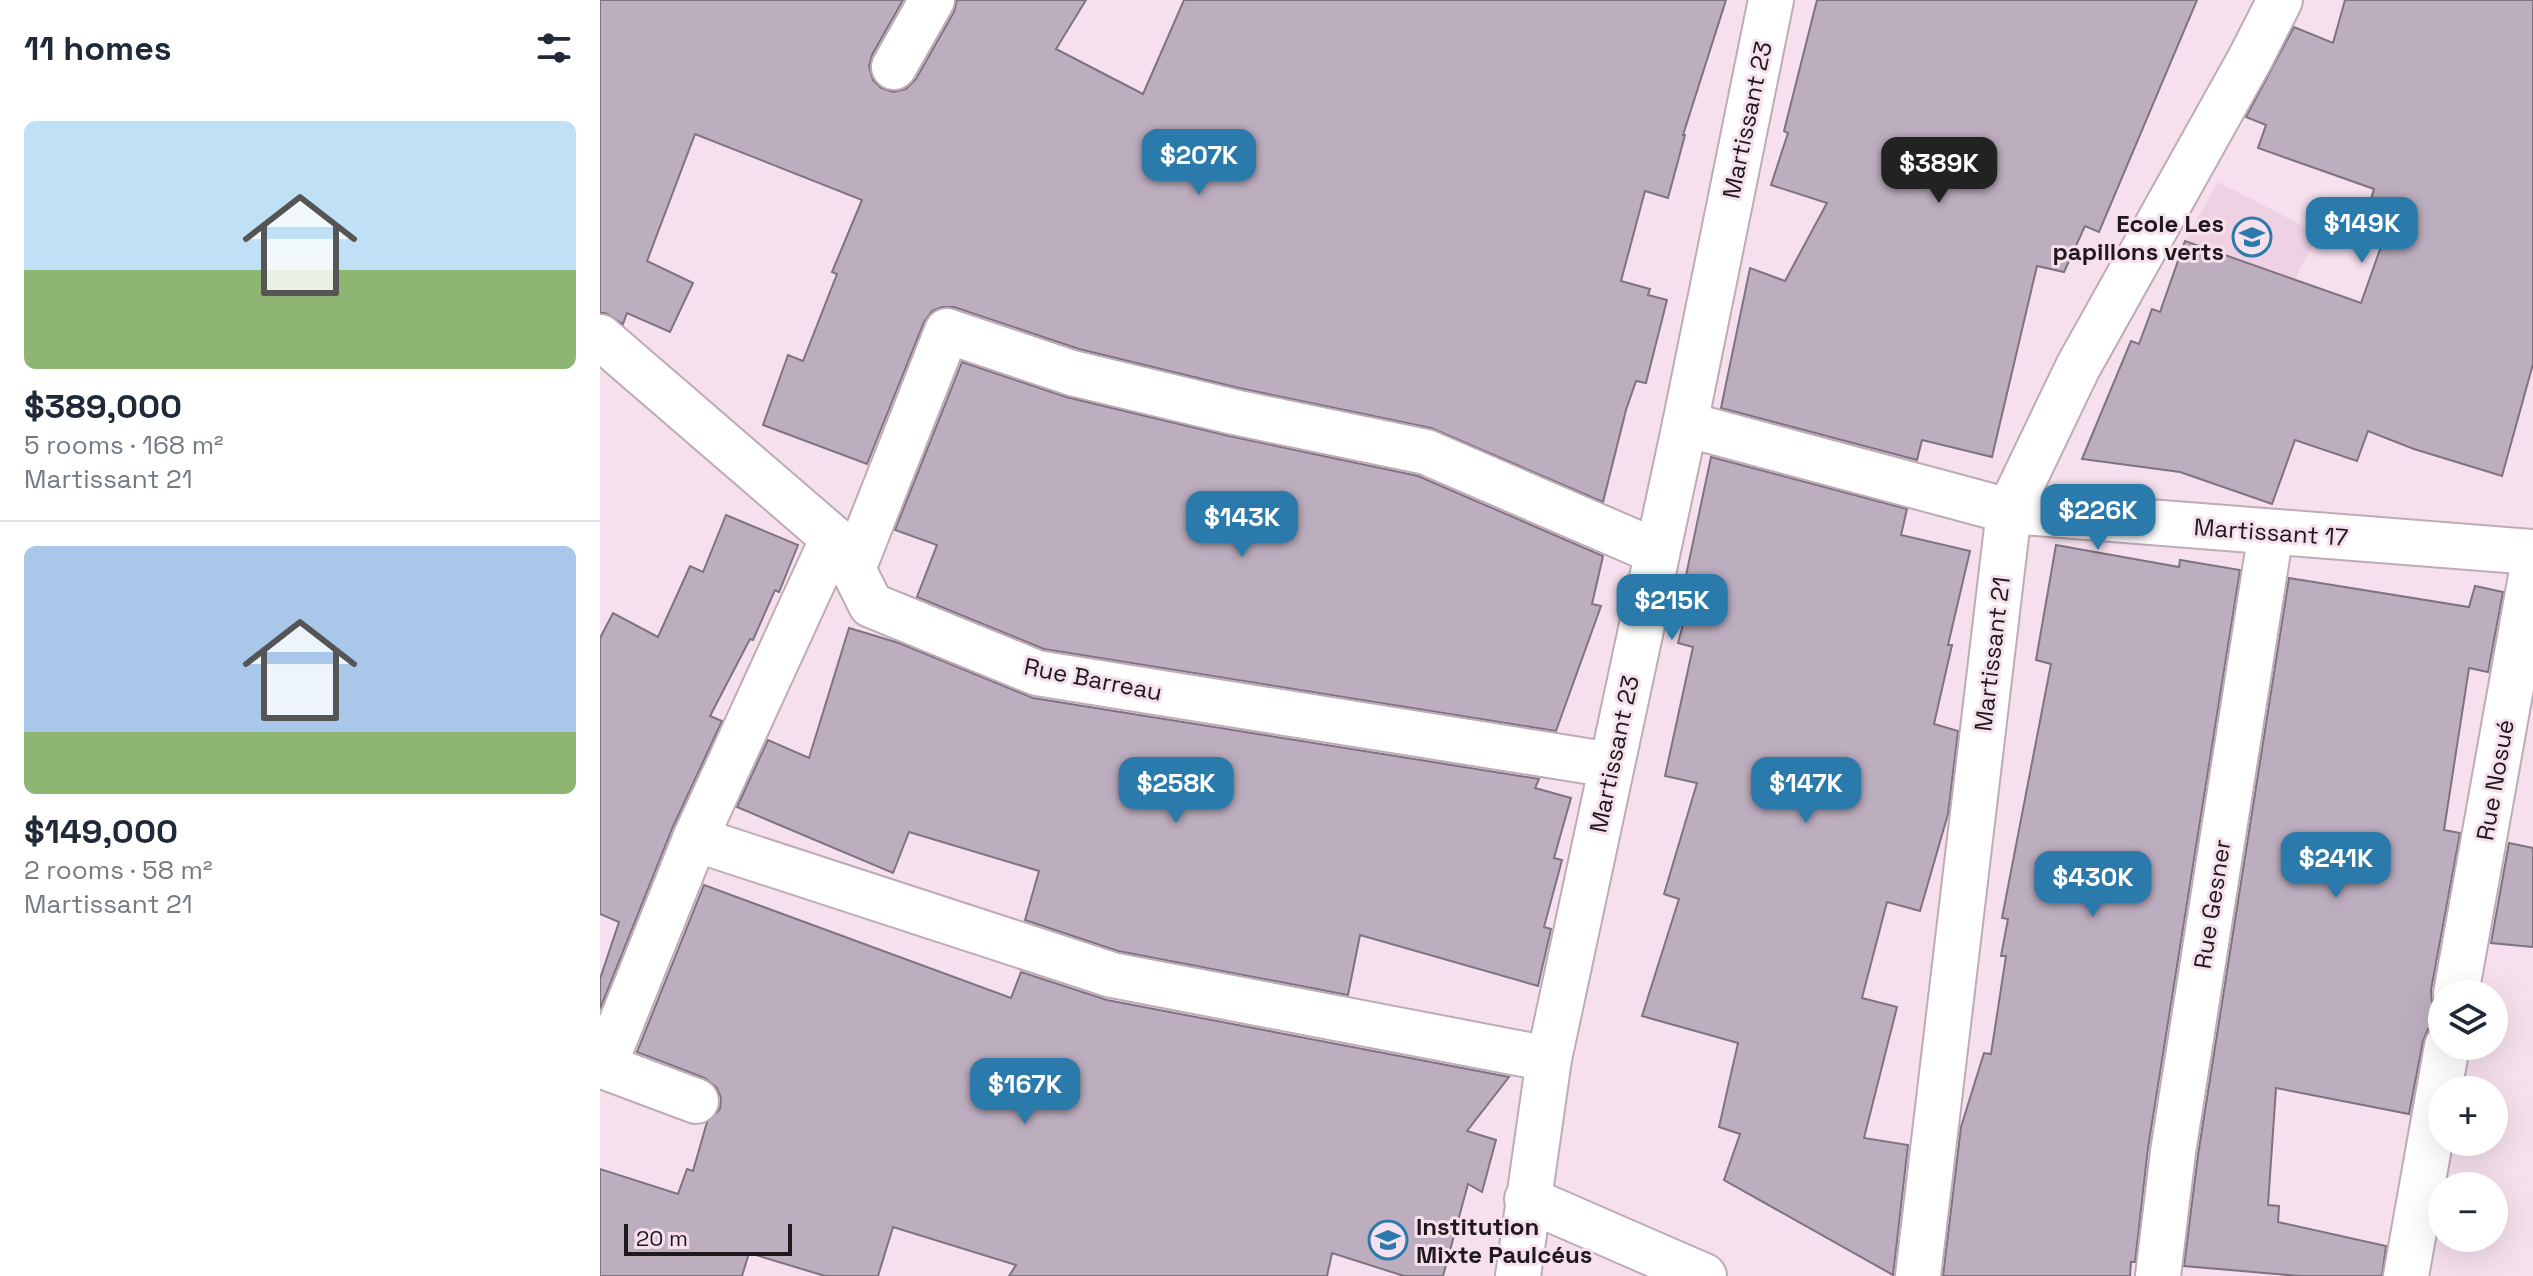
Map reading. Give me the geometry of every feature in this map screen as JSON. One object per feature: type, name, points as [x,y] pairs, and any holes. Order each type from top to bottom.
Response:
[{"type":"street","points":[[894,67],[932,0]]},
{"type":"street","name":"Martissant 23","points":[[1518,1276],[1549,1059],[1685,424],[1771,0]]},
{"type":"street","name":"Martissant 21","points":[[1918,1276],[2009,511],[2078,367],[2280,0]]},
{"type":"street","points":[[696,1101],[602,1066],[695,839],[843,553],[947,331],[1072,373],[1234,412],[1426,452],[1657,552]]},
{"type":"street","name":"Rue Barreau","points":[[600,337],[843,553],[871,605],[1037,673],[1611,765]]},
{"type":"street","name":"Martissant 17","points":[[1685,424],[2009,511],[2533,552]]},
{"type":"street","name":"Rue Gesner","points":[[2158,1276],[2173,1152],[2271,532]]},
{"type":"street","name":"Rue Nosué","points":[[2459,980],[2533,565]]},
{"type":"street","points":[[695,839],[1112,975],[1549,1059]]},
{"type":"street","points":[[2406,1276],[2445,1060]]},
{"type":"street","points":[[1527,1199],[1704,1276]]},
{"type":"shaded area","name":"Ecole Les papillons verts","points":[[2218,182],[2319,234],[2287,293],[2185,241]]},
{"type":"building","points":[[600,0],[903,0],[869,66],[873,80],[881,88],[893,92],[906,89],[916,79],[954,12],[957,0],[1086,0],[1056,49],[1143,94],[1184,0],[1726,0],[1683,135],[1668,198],[1645,191],[1621,281],[1650,289],[1648,295],[1667,300],[1646,383],[1636,381],[1626,410],[1603,502],[1431,428],[1239,388],[1079,349],[954,307],[932,311],[924,322],[867,464],[763,425],[788,355],[803,361],[837,274],[832,272],[862,200],[695,134],[647,261],[693,283],[670,332],[627,313],[623,324],[600,313]]},
{"type":"building","points":[[1817,0],[2197,0],[2099,232],[2085,226],[2064,272],[2037,266],[1992,457],[1922,440],[1917,460],[1721,408],[1750,268],[1785,281],[1827,203],[1771,185],[1788,133],[1784,131]]},
{"type":"building","points":[[2345,0],[2533,0],[2533,364],[2502,476],[2414,449],[2368,431],[2357,461],[2295,440],[2272,504],[2180,472],[2082,459],[2131,341],[2139,344],[2152,309],[2160,312],[2185,241],[2361,303],[2395,207],[2371,199],[2374,189],[2258,148],[2266,125],[2246,117],[2294,27],[2333,43]]},
{"type":"building","points":[[962,362],[1066,397],[1418,476],[1603,556],[1592,604],[1601,606],[1556,731],[1044,649],[917,597],[937,545],[895,530]]},
{"type":"building","points":[[1711,457],[1907,509],[1901,535],[1970,551],[1934,724],[1958,731],[1948,814],[1920,911],[1887,902],[1862,998],[1897,1007],[1864,1138],[1908,1145],[1893,1275],[1724,1180],[1740,1134],[1719,1127],[1738,1043],[1642,1016],[1679,899],[1664,894],[1697,783],[1665,776],[1693,647],[1678,643],[1693,587],[1684,585]]},
{"type":"building","points":[[726,515],[798,545],[779,592],[775,590],[753,640],[750,639],[710,716],[722,721],[672,829],[600,1009],[600,979],[619,922],[600,914],[600,638],[613,613],[658,637],[690,566],[703,572]]},
{"type":"building","points":[[2056,545],[2179,567],[2180,560],[2240,570],[2148,1148],[2135,1262],[2131,1262],[2130,1276],[1943,1276],[1961,1127],[1984,1053],[1991,1054],[2006,956],[2001,956],[2008,919],[2002,918],[2051,664],[2036,660]]},
{"type":"building","points":[[2289,578],[2469,607],[2475,586],[2503,592],[2488,672],[2469,668],[2444,830],[2460,833],[2433,980],[2428,980],[2428,1029],[2409,1114],[2276,1088],[2268,1205],[2279,1206],[2278,1222],[2386,1246],[2382,1276],[2299,1276],[2184,1266],[2198,1155]]},
{"type":"building","points":[[849,628],[899,643],[1033,698],[1539,779],[1535,788],[1571,798],[1554,858],[1562,860],[1544,927],[1551,929],[1538,986],[1360,935],[1348,995],[1118,951],[1025,920],[1039,871],[909,832],[893,873],[737,807],[768,740],[809,758]]},
{"type":"building","points":[[2509,843],[2533,848],[2533,947],[2491,943]]},
{"type":"building","points":[[704,885],[1011,998],[1021,972],[1107,1000],[1509,1077],[1467,1131],[1496,1140],[1482,1192],[1468,1184],[1443,1276],[1404,1276],[1332,1253],[1327,1276],[1009,1276],[1016,1265],[893,1227],[878,1276],[825,1276],[749,1253],[742,1276],[600,1276],[600,1169],[678,1194],[687,1169],[693,1171],[707,1122],[720,1109],[721,1098],[717,1088],[705,1078],[637,1052]]},
{"type":"place","name":"Ecole Les papillons verts","points":[[2252,237]]},
{"type":"place","name":"Institution Mixte Paulcéus","points":[[1388,1240]]}]
